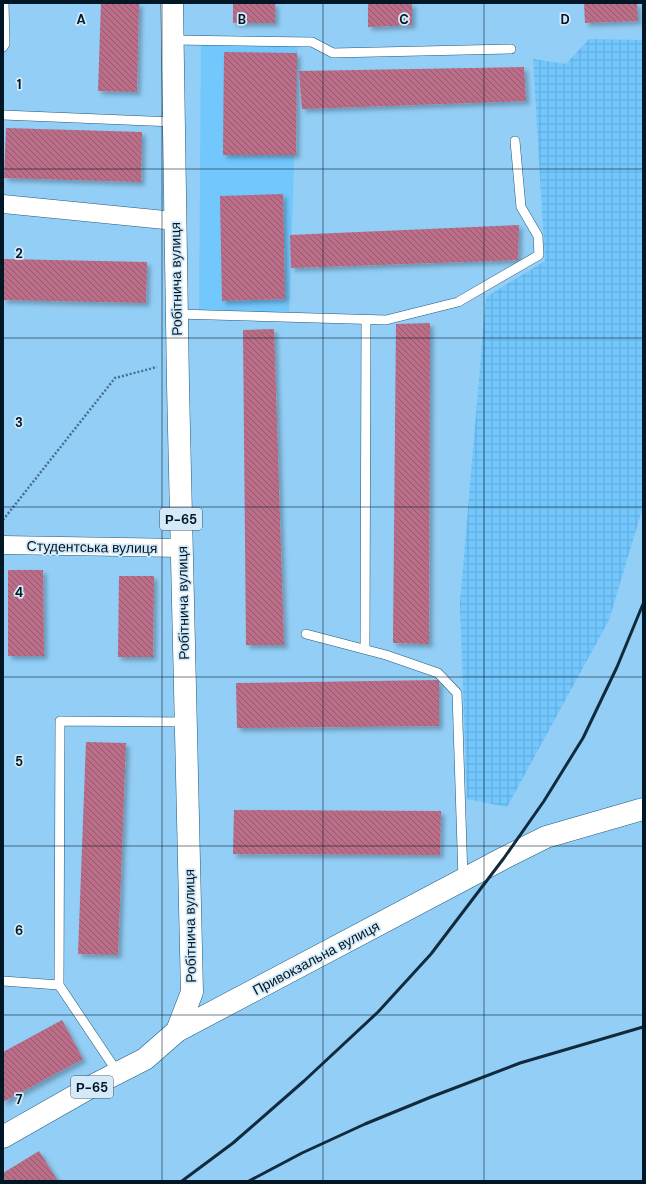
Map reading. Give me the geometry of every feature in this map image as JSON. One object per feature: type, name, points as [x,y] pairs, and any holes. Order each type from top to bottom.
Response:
[{"type":"main road","name":"Робітнича вулиця","points":[[172,3],[177,362],[192,992],[177,1031]]},
{"type":"main road","name":"Привокзальна вулиця","points":[[3,1137],[118,1072],[145,1059],[177,1031],[546,837],[643,809]]},
{"type":"street","points":[[3,204],[176,221]]},
{"type":"street","name":"Студентська вулиця","points":[[3,545],[182,548]]},
{"type":"lane","points":[[3,48],[5,44],[4,3]]},
{"type":"lane","points":[[173,40],[312,42],[333,53],[511,49]]},
{"type":"lane","points":[[3,115],[174,122]]},
{"type":"lane","points":[[177,314],[386,320],[458,302],[539,255],[538,236],[521,207],[515,141]]},
{"type":"lane","points":[[365,649],[366,320]]},
{"type":"lane","points":[[306,634],[386,655],[438,673],[457,693],[463,880]]},
{"type":"lane","points":[[118,1072],[59,985],[60,721],[186,722]]},
{"type":"lane","points":[[3,981],[59,985]]},
{"type":"path","points":[[3,520],[115,378],[177,362]]},
{"type":"shaded area","points":[[589,39],[643,40],[643,507],[609,620],[507,807],[467,799],[460,603],[486,297],[545,261],[533,59],[566,64]]},
{"type":"shaded area","points":[[201,40],[298,40],[289,315],[199,314]]},
{"type":"building","points":[[101,3],[139,3],[137,92],[98,91]]},
{"type":"building","points":[[233,3],[275,3],[275,23],[233,23]]},
{"type":"building","points":[[368,3],[412,3],[412,25],[368,27]]},
{"type":"building","points":[[584,3],[637,3],[638,21],[585,23]]},
{"type":"building","points":[[224,52],[297,53],[296,155],[223,155]]},
{"type":"building","points":[[524,67],[526,101],[302,109],[299,71]]},
{"type":"building","points":[[6,128],[142,132],[141,182],[4,178]]},
{"type":"building","points":[[283,194],[285,299],[222,301],[220,196]]},
{"type":"building","points":[[519,225],[518,260],[291,268],[290,235]]},
{"type":"building","points":[[4,259],[147,262],[146,303],[3,300]]},
{"type":"building","points":[[430,323],[429,644],[393,643],[396,324]]},
{"type":"building","points":[[274,329],[284,645],[246,645],[243,330]]},
{"type":"building","points":[[8,570],[43,570],[44,656],[8,656]]},
{"type":"building","points":[[119,576],[154,576],[153,657],[118,657]]},
{"type":"building","points":[[439,680],[439,726],[237,728],[236,683]]},
{"type":"building","points":[[86,742],[126,743],[118,955],[78,954]]},
{"type":"building","points":[[234,810],[441,811],[440,855],[233,854]]},
{"type":"building","points":[[62,1020],[83,1059],[3,1102],[3,1052]]},
{"type":"building","points":[[39,1151],[58,1181],[3,1181],[3,1173]]},
{"type":"railway","points":[[182,1181],[233,1143],[304,1081],[378,1012],[431,954],[504,858],[544,801],[583,738],[617,667],[643,604]]},
{"type":"railway","points":[[249,1181],[302,1153],[365,1124],[431,1097],[520,1063],[643,1027]]}]
